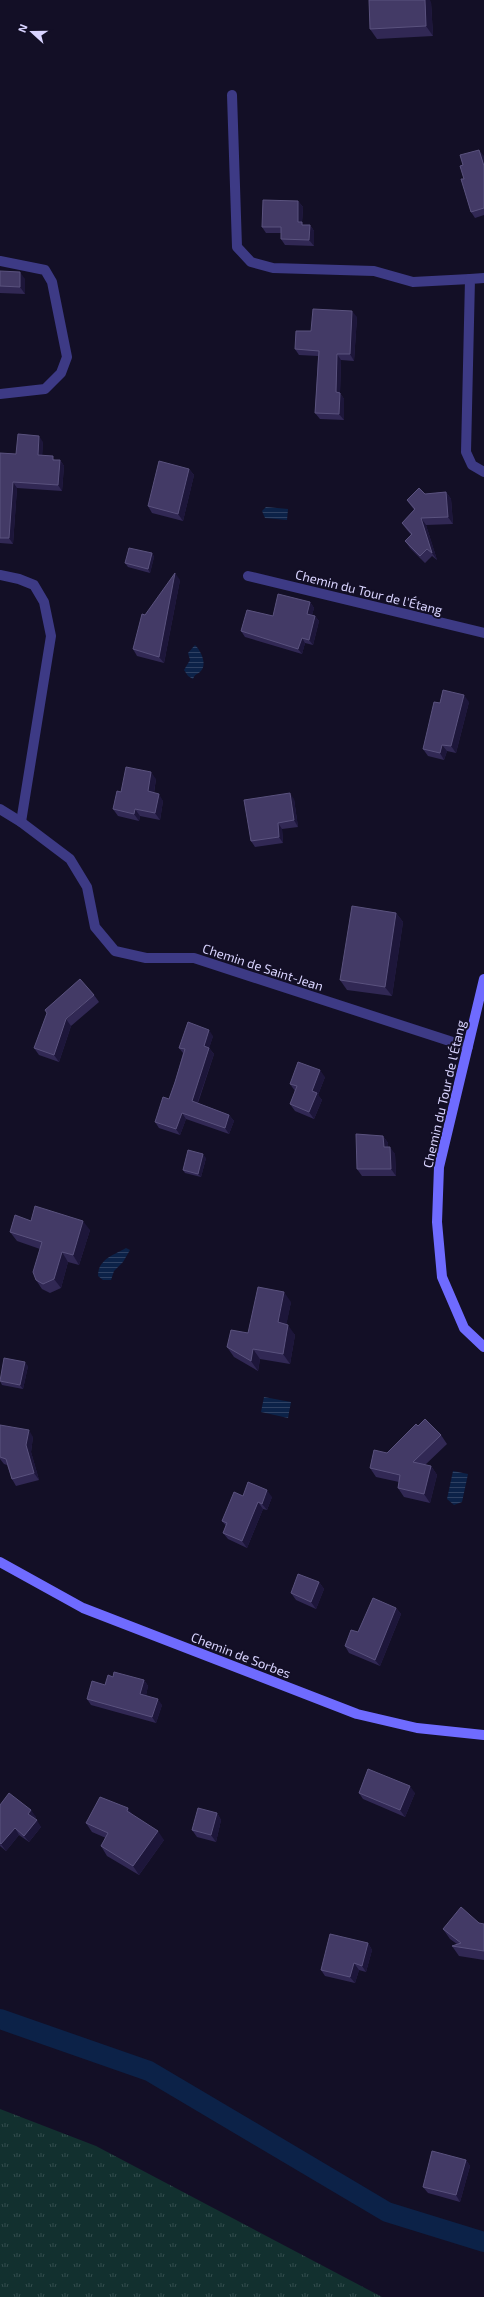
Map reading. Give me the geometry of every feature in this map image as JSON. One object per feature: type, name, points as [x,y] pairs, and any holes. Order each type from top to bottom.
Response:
[{"type":"street","points":[[232,95],[237,248],[251,262],[273,268],[374,271],[413,282],[484,278]]},
{"type":"street","points":[[0,261],[44,270],[52,282],[67,357],[61,373],[45,388],[0,394]]},
{"type":"street","points":[[470,279],[466,452],[472,464],[484,472]]},
{"type":"street","points":[[0,575],[19,579],[34,585],[44,602],[51,636],[21,822]]},
{"type":"street","name":"Chemin du Tour de l'Étang","points":[[248,576],[484,633]]},
{"type":"street","name":"Chemin de Saint-Jean","points":[[0,810],[21,822],[70,859],[87,887],[95,927],[115,951],[146,958],[194,958],[468,1047]]},
{"type":"street","name":"Chemin du Tour de l'Étang","points":[[484,979],[439,1167],[437,1222],[442,1277],[464,1328],[484,1346]]},
{"type":"street","name":"Chemin de Sorbes","points":[[0,1562],[83,1608],[357,1714],[417,1728],[484,1735]]},
{"type":"green space","points":[[0,2109],[96,2146],[382,2297],[0,2297]]},
{"type":"water","points":[[266,507],[288,509],[287,520],[265,518],[262,511]]},
{"type":"water","points":[[195,645],[204,662],[202,669],[193,679],[188,676],[184,670],[190,660],[188,653]]},
{"type":"water","points":[[126,1248],[130,1250],[123,1262],[114,1271],[111,1280],[103,1280],[98,1276],[101,1265],[108,1258]]},
{"type":"water","points":[[264,1397],[291,1402],[288,1418],[261,1412]]},
{"type":"water","points":[[453,1471],[468,1474],[462,1502],[454,1505],[447,1499]]},
{"type":"building","points":[[369,0],[425,0],[426,26],[370,29]]},
{"type":"building","points":[[479,150],[484,166],[484,208],[471,212],[461,179],[464,179],[460,166],[463,165],[460,155]]},
{"type":"building","points":[[263,200],[298,201],[298,222],[302,222],[302,225],[310,225],[309,240],[281,239],[281,227],[262,227]]},
{"type":"building","points":[[0,271],[20,272],[20,287],[0,286]]},
{"type":"building","points":[[313,309],[352,311],[350,354],[337,354],[336,392],[340,393],[339,414],[315,413],[319,351],[295,349],[296,331],[311,331]]},
{"type":"building","points":[[18,434],[39,436],[38,455],[53,456],[53,460],[60,460],[58,485],[13,482],[9,538],[0,538],[0,453],[16,454]]},
{"type":"building","points":[[159,461],[189,469],[178,514],[148,506]]},
{"type":"building","points":[[419,488],[425,494],[446,492],[448,517],[421,518],[432,553],[427,549],[420,556],[405,541],[412,534],[402,523],[415,509],[407,500]]},
{"type":"building","points":[[129,548],[152,553],[148,569],[125,563]]},
{"type":"building","points":[[175,573],[159,657],[133,649],[142,614],[145,615]]},
{"type":"building","points":[[278,594],[310,602],[307,614],[315,616],[309,640],[302,638],[298,649],[241,631],[247,610],[273,616]]},
{"type":"building","points":[[443,690],[464,695],[451,746],[442,745],[440,753],[423,749],[434,702],[440,703]]},
{"type":"building","points":[[126,767],[151,772],[148,791],[159,794],[155,813],[135,809],[134,814],[113,809],[117,791],[121,792]]},
{"type":"building","points":[[290,793],[294,820],[278,823],[279,837],[251,841],[244,800]]},
{"type":"building","points":[[352,906],[396,913],[385,987],[340,980]]},
{"type":"building","points":[[80,979],[94,995],[66,1019],[54,1055],[34,1048],[47,1013],[45,1010]]},
{"type":"building","points":[[188,1022],[209,1030],[204,1046],[209,1048],[192,1101],[229,1115],[225,1128],[182,1113],[176,1129],[155,1122],[163,1097],[169,1099],[175,1082],[185,1049],[179,1048]]},
{"type":"building","points":[[298,1062],[320,1070],[312,1091],[317,1093],[309,1112],[290,1104],[297,1086],[290,1084]]},
{"type":"building","points":[[356,1134],[383,1136],[384,1147],[390,1147],[391,1169],[357,1169]]},
{"type":"building","points":[[188,1150],[203,1154],[198,1174],[183,1170]]},
{"type":"building","points":[[35,1206],[83,1221],[73,1255],[62,1252],[54,1279],[43,1284],[36,1280],[33,1272],[42,1242],[10,1232],[15,1215],[31,1221]]},
{"type":"building","points":[[258,1287],[284,1292],[278,1322],[288,1325],[283,1354],[253,1349],[251,1361],[227,1347],[231,1330],[248,1333]]},
{"type":"building","points":[[4,1358],[25,1362],[20,1385],[0,1381]]},
{"type":"building","points":[[425,1419],[441,1435],[413,1462],[431,1466],[424,1494],[398,1488],[400,1475],[370,1468],[374,1450],[387,1453],[416,1424],[418,1426]]},
{"type":"building","points":[[0,1425],[29,1430],[26,1445],[34,1473],[12,1479],[6,1459],[0,1457]]},
{"type":"building","points":[[248,1482],[267,1490],[262,1504],[258,1502],[242,1541],[223,1533],[227,1523],[222,1521],[234,1492],[243,1496]]},
{"type":"building","points":[[298,1574],[319,1582],[311,1602],[291,1593]]},
{"type":"building","points":[[373,1598],[396,1608],[375,1660],[345,1646],[351,1630],[358,1632]]},
{"type":"building","points":[[114,1672],[144,1680],[140,1694],[158,1699],[152,1717],[87,1699],[92,1681],[105,1685],[108,1675],[113,1677]]},
{"type":"building","points":[[368,1769],[410,1786],[400,1810],[359,1793]]},
{"type":"building","points":[[9,1793],[31,1810],[28,1814],[37,1820],[24,1836],[15,1828],[1,1844],[0,1805]]},
{"type":"building","points":[[100,1797],[128,1808],[127,1811],[158,1831],[133,1866],[101,1846],[108,1833],[86,1823]]},
{"type":"building","points":[[198,1808],[217,1813],[211,1835],[192,1830]]},
{"type":"building","points":[[461,1907],[479,1923],[484,1924],[484,1951],[452,1946],[461,1943],[443,1929]]},
{"type":"building","points":[[330,1934],[368,1943],[362,1966],[354,1963],[350,1977],[321,1970]]},
{"type":"building","points":[[432,2151],[466,2160],[456,2195],[423,2187]]},
{"type":"waterway","points":[[0,2019],[149,2071],[387,2212],[484,2242]]}]
